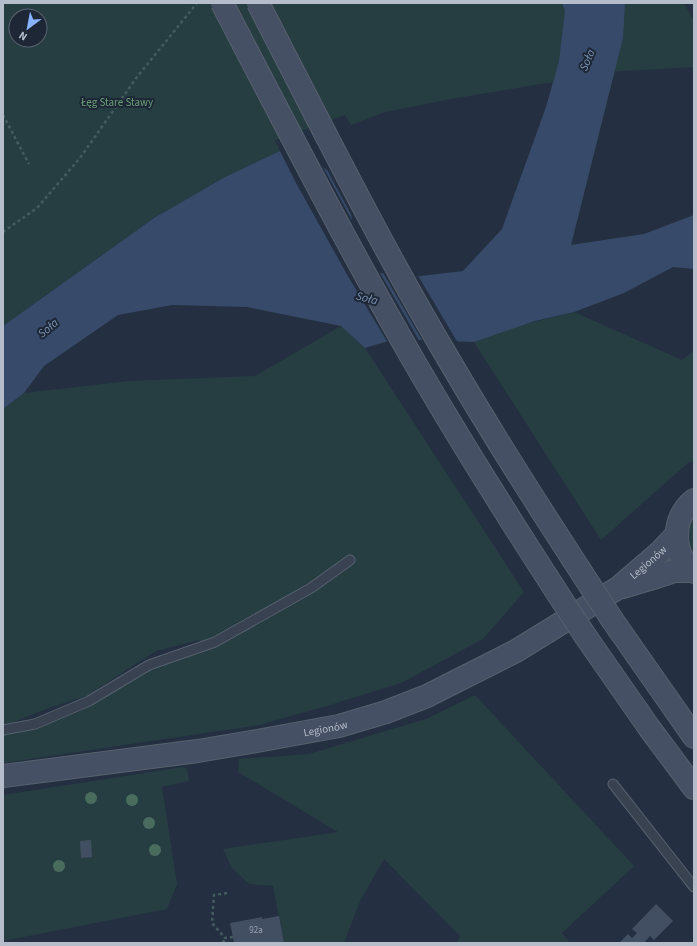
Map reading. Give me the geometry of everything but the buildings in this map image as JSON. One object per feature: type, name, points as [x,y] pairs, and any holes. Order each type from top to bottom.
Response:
[{"type":"main road","points":[[222,3],[347,242],[416,364],[488,485],[586,637],[650,729],[694,788]]},
{"type":"main road","points":[[258,3],[375,229],[448,360],[613,621],[694,737]]},
{"type":"main road","points":[[693,571],[680,554],[677,544],[677,534],[681,516],[694,500]]},
{"type":"main road","name":"Legionów","points":[[3,776],[198,751],[339,726],[386,712],[427,696],[516,651],[618,588],[661,551],[677,534]]},
{"type":"main road","name":"Legionów","points":[[618,588],[674,571],[693,571]]},
{"type":"lane","points":[[3,730],[35,724],[89,701],[149,665],[215,642],[311,588],[350,560]]},
{"type":"lane","points":[[613,784],[694,887]]},
{"type":"path","points":[[3,232],[37,208],[80,158],[137,77],[198,3]]},
{"type":"path","points":[[3,116],[29,164]]},
{"type":"path","points":[[226,938],[212,923],[214,895],[227,893]]},
{"type":"path","points":[[223,943],[226,938],[232,937]]},
{"type":"green space","name":"Łęg Stare Stawy","points":[[3,3],[684,3],[694,21],[694,67],[555,75],[553,82],[385,112],[351,125],[345,115],[275,140],[280,151],[225,177],[154,218],[3,326]]},
{"type":"green space","points":[[574,312],[682,360],[694,351],[694,461],[689,462],[601,540],[474,342],[498,331]]},
{"type":"green space","points":[[341,326],[365,348],[524,592],[483,639],[401,683],[259,725],[3,763],[3,734],[43,726],[86,708],[154,668],[207,650],[199,640],[156,651],[88,695],[3,725],[3,409],[24,393],[129,381],[255,376]]},
{"type":"green space","points":[[694,516],[694,557],[689,548],[688,531],[691,520]]},
{"type":"green space","points":[[475,695],[634,866],[562,933],[570,943],[457,943],[460,936],[384,859],[360,901],[344,943],[284,943],[273,886],[249,884],[232,868],[223,849],[338,832],[238,772],[239,759],[309,754],[426,719]]},
{"type":"green space","points":[[183,767],[187,769],[189,781],[162,787],[177,884],[167,909],[3,941],[3,795]]},
{"type":"water","name":"Soła","points":[[562,3],[625,3],[623,38],[571,245],[644,234],[694,215],[694,269],[673,267],[624,293],[574,312],[535,321],[474,342],[395,339],[365,348],[341,326],[247,307],[172,305],[118,315],[44,366],[24,393],[3,409],[3,326],[154,218],[225,177],[280,151],[309,155],[347,187],[358,261],[364,271],[412,277],[463,271],[502,229],[546,107],[559,61],[565,11]]},
{"type":"pier","points":[[279,149],[309,153],[320,161],[355,226],[360,260],[365,269],[379,271],[420,342],[395,341],[388,343],[349,278],[296,183]]},
{"type":"pier","points":[[325,166],[349,186],[354,220]]},
{"type":"pier","points":[[382,271],[412,275],[417,274],[458,343],[423,342]]}]
